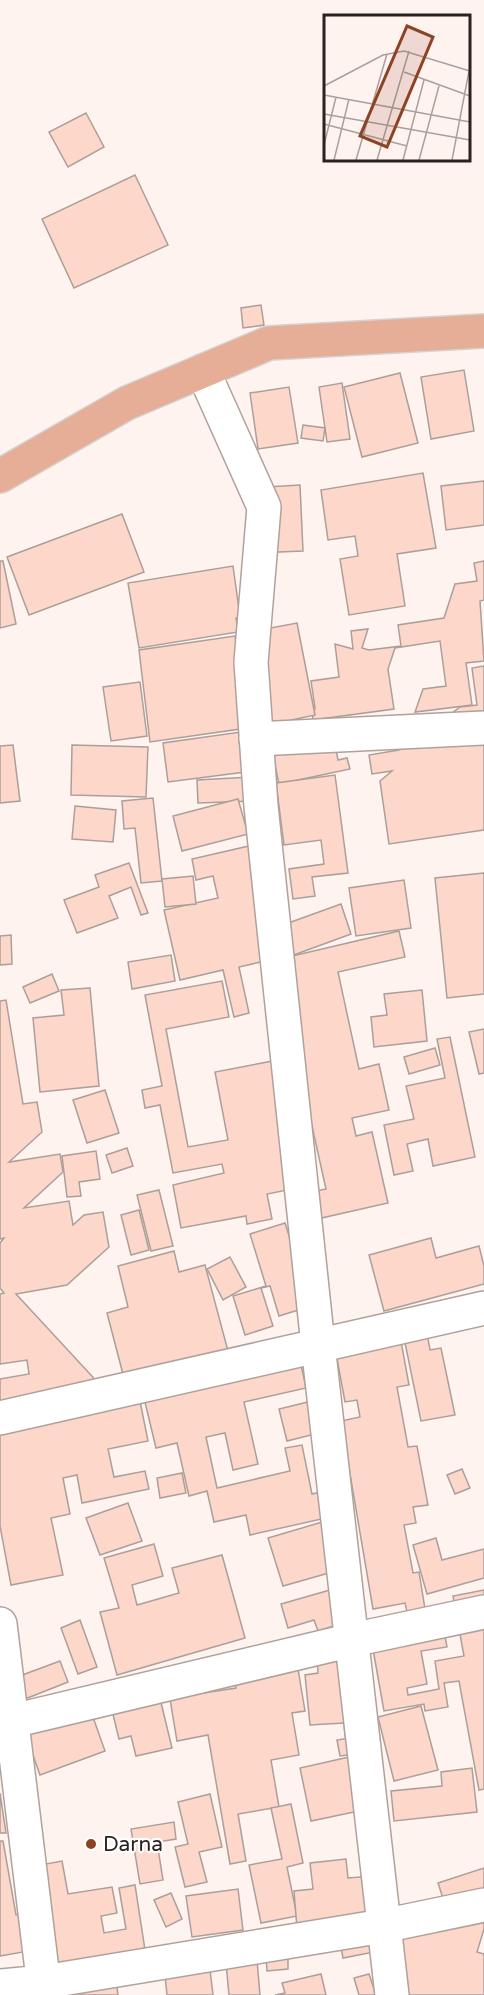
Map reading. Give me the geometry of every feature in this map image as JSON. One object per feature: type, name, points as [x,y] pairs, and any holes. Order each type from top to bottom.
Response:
[{"type":"main road","points":[[0,476],[127,403],[269,343],[484,331]]},
{"type":"street","points":[[203,371],[264,507],[251,662],[256,739],[318,1345],[392,1995]]},
{"type":"street","points":[[256,739],[484,728]]},
{"type":"street","points":[[0,1418],[484,1308]]},
{"type":"street","points":[[6,1722],[352,1640],[484,1612]]},
{"type":"street","points":[[0,1624],[6,1722],[45,1988]]},
{"type":"street","points":[[0,1986],[45,1988],[383,1926],[484,1905]]},
{"type":"building","points":[[86,113],[104,147],[68,167],[49,132]]},
{"type":"building","points":[[135,175],[168,245],[74,288],[42,219]]},
{"type":"building","points":[[261,305],[264,325],[243,328],[241,308]]},
{"type":"building","points":[[464,370],[474,431],[431,439],[421,377]]},
{"type":"building","points":[[400,373],[418,443],[362,457],[344,387]]},
{"type":"building","points":[[342,383],[350,439],[327,442],[319,387]]},
{"type":"building","points":[[289,387],[298,443],[258,449],[250,393]]},
{"type":"building","points":[[303,425],[325,428],[323,441],[301,438]]},
{"type":"building","points":[[423,473],[436,548],[397,554],[405,606],[349,615],[340,559],[358,556],[355,536],[328,540],[321,490]]},
{"type":"building","points":[[484,481],[484,525],[446,530],[441,486]]},
{"type":"building","points":[[300,485],[303,551],[254,553],[250,488]]},
{"type":"building","points":[[122,514],[144,572],[29,615],[7,557]]},
{"type":"building","points":[[0,561],[3,561],[16,624],[0,628]]},
{"type":"building","points":[[484,561],[484,600],[480,601],[484,661],[466,663],[472,705],[415,712],[423,689],[446,686],[440,641],[395,648],[388,669],[394,709],[312,720],[315,708],[311,681],[339,677],[335,644],[353,649],[351,631],[368,629],[362,648],[369,650],[401,646],[398,625],[444,618],[455,584],[477,581],[474,563]]},
{"type":"building","points":[[233,566],[240,617],[236,618],[238,632],[139,648],[128,583]]},
{"type":"building","points":[[297,623],[315,715],[273,724],[254,631]]},
{"type":"building","points":[[235,636],[247,728],[150,742],[139,650]]},
{"type":"building","points":[[484,666],[484,830],[389,844],[380,781],[392,771],[372,774],[369,755],[399,750],[418,736],[422,717],[452,713],[460,707],[477,705],[472,668]]},
{"type":"building","points":[[140,682],[147,736],[111,741],[103,687]]},
{"type":"building","points":[[331,723],[338,760],[347,758],[350,769],[279,784],[269,736]]},
{"type":"building","points":[[248,731],[253,771],[168,782],[163,743]]},
{"type":"building","points":[[13,745],[20,801],[0,803],[0,746]]},
{"type":"building","points":[[72,745],[148,747],[146,797],[71,795]]},
{"type":"building","points":[[335,775],[348,873],[312,877],[315,896],[293,899],[289,869],[324,864],[321,840],[284,845],[276,783]]},
{"type":"building","points":[[251,777],[253,801],[198,803],[197,780]]},
{"type":"building","points":[[153,798],[162,881],[141,883],[135,828],[124,829],[122,801]]},
{"type":"building","points":[[238,799],[248,834],[182,851],[173,816]]},
{"type":"building","points":[[75,806],[116,810],[113,842],[72,839]]},
{"type":"building","points":[[249,846],[274,959],[239,967],[249,1013],[234,1017],[223,970],[180,980],[164,910],[218,898],[213,876],[196,880],[192,859]]},
{"type":"building","points":[[129,863],[148,913],[141,915],[131,887],[109,896],[118,918],[77,933],[64,900],[99,887],[95,875]]},
{"type":"building","points":[[484,873],[484,994],[447,998],[435,878]]},
{"type":"building","points":[[193,876],[196,904],[165,907],[162,879]]},
{"type":"building","points":[[404,880],[411,928],[356,936],[349,888]]},
{"type":"building","points":[[341,904],[351,934],[291,956],[280,926]]},
{"type":"building","points":[[399,931],[405,957],[338,972],[359,1069],[379,1064],[389,1110],[352,1118],[356,1136],[372,1132],[388,1203],[317,1219],[311,1192],[326,1189],[275,960]]},
{"type":"building","points":[[11,935],[12,964],[0,965],[0,936]]},
{"type":"building","points":[[171,955],[175,981],[132,989],[128,962]]},
{"type":"building","points":[[52,974],[59,991],[30,1003],[23,987]]},
{"type":"building","points":[[222,981],[229,1017],[166,1029],[188,1147],[228,1140],[215,1072],[273,1061],[297,1188],[267,1194],[272,1219],[247,1224],[246,1216],[181,1228],[173,1185],[224,1173],[222,1164],[173,1173],[160,1105],[145,1108],[142,1090],[162,1086],[145,995]]},
{"type":"building","points":[[90,988],[99,1086],[40,1092],[33,1018],[64,1015],[61,990]]},
{"type":"building","points":[[422,990],[427,1041],[374,1047],[371,1017],[387,1015],[384,994]]},
{"type":"building","points":[[6,1000],[23,1104],[37,1102],[42,1132],[9,1162],[60,1154],[63,1172],[24,1208],[69,1201],[73,1225],[84,1215],[103,1212],[109,1247],[67,1285],[16,1294],[102,1387],[0,1411],[0,1379],[29,1374],[27,1360],[0,1364],[0,1294],[4,1293],[0,1288],[0,1243],[4,1238],[0,1239],[0,1001]]},
{"type":"building","points":[[484,1029],[484,1073],[479,1074],[469,1032]]},
{"type":"building","points":[[450,1037],[475,1157],[433,1166],[428,1139],[407,1144],[413,1171],[394,1175],[384,1125],[414,1119],[406,1086],[445,1078],[437,1039]]},
{"type":"building","points":[[435,1048],[440,1065],[409,1074],[404,1057]]},
{"type":"building","points":[[105,1090],[119,1133],[87,1143],[73,1100]]},
{"type":"building","points":[[127,1148],[133,1166],[112,1173],[106,1155]]},
{"type":"building","points":[[96,1151],[100,1179],[79,1182],[81,1196],[67,1197],[62,1156]]},
{"type":"building","points":[[159,1190],[173,1246],[151,1251],[137,1195]]},
{"type":"building","points":[[139,1210],[149,1250],[131,1255],[121,1215]]},
{"type":"building","points":[[285,1223],[311,1306],[279,1316],[270,1286],[261,1288],[273,1326],[245,1335],[233,1296],[266,1286],[250,1234]]},
{"type":"building","points":[[431,1238],[436,1258],[479,1246],[484,1266],[484,1284],[384,1311],[369,1255]]},
{"type":"building","points":[[174,1251],[179,1272],[205,1265],[228,1351],[124,1378],[107,1313],[128,1307],[118,1266]]},
{"type":"building","points":[[230,1257],[246,1287],[223,1300],[207,1269]]},
{"type":"building","points":[[426,1328],[430,1350],[441,1348],[455,1415],[421,1421],[403,1333]]},
{"type":"building","points":[[400,1336],[409,1385],[397,1387],[408,1447],[417,1446],[428,1505],[413,1507],[416,1523],[404,1525],[413,1573],[419,1572],[425,1609],[407,1612],[405,1603],[373,1609],[341,1421],[360,1417],[357,1400],[345,1402],[335,1348]]},
{"type":"building","points":[[300,1360],[306,1388],[244,1402],[258,1464],[233,1470],[225,1433],[206,1437],[217,1488],[290,1471],[285,1448],[302,1445],[312,1494],[330,1490],[335,1516],[250,1535],[246,1515],[214,1522],[207,1491],[189,1496],[177,1443],[156,1448],[144,1398]]},
{"type":"building","points":[[139,1396],[148,1441],[108,1449],[114,1477],[145,1471],[149,1489],[82,1503],[77,1475],[63,1478],[70,1514],[51,1518],[63,1575],[11,1585],[0,1526],[0,1424]]},
{"type":"building","points":[[312,1401],[319,1433],[287,1441],[279,1409]]},
{"type":"building","points":[[462,1469],[470,1488],[455,1494],[447,1475]]},
{"type":"building","points":[[182,1473],[186,1493],[160,1498],[157,1478]]},
{"type":"building","points":[[128,1503],[142,1541],[100,1555],[86,1518]]},
{"type":"building","points":[[329,1520],[343,1569],[283,1586],[268,1538]]},
{"type":"building","points":[[436,1538],[442,1560],[484,1549],[484,1578],[427,1594],[413,1545]]},
{"type":"building","points":[[154,1544],[163,1576],[132,1585],[137,1605],[179,1593],[172,1568],[222,1555],[245,1638],[117,1675],[100,1612],[119,1608],[104,1558]]},
{"type":"building","points":[[330,1590],[340,1624],[318,1631],[314,1620],[288,1628],[281,1604]]},
{"type":"building","points":[[484,1590],[484,1789],[479,1790],[459,1681],[444,1683],[448,1707],[425,1711],[424,1704],[384,1711],[369,1627],[441,1614],[447,1647],[421,1651],[427,1684],[407,1688],[408,1695],[439,1689],[435,1661],[464,1656],[453,1596]]},
{"type":"building","points":[[80,1620],[97,1667],[78,1674],[61,1628]]},
{"type":"building","points":[[352,1650],[359,1735],[345,1736],[344,1723],[310,1725],[305,1675],[318,1673],[317,1653]]},
{"type":"building","points":[[295,1651],[305,1711],[292,1713],[299,1755],[271,1760],[279,1807],[238,1814],[246,1861],[230,1864],[208,1735],[177,1741],[167,1681],[201,1676],[204,1693],[236,1688],[232,1662]]},
{"type":"building","points":[[60,1661],[68,1682],[25,1699],[17,1677]]},
{"type":"building","points":[[157,1686],[172,1748],[136,1756],[131,1736],[119,1739],[109,1698]]},
{"type":"building","points":[[88,1703],[105,1751],[40,1775],[23,1727]]},
{"type":"building","points":[[421,1706],[438,1770],[394,1781],[378,1717]]},
{"type":"building","points":[[360,1736],[363,1753],[340,1756],[337,1740]]},
{"type":"building","points":[[367,1753],[378,1807],[311,1821],[300,1768]]},
{"type":"building","points":[[472,1768],[477,1812],[394,1821],[391,1791],[442,1786],[441,1772]]},
{"type":"building","points":[[0,1793],[6,1833],[0,1833]]},
{"type":"building","points":[[210,1794],[222,1847],[199,1852],[207,1882],[185,1887],[175,1847],[188,1844],[178,1802]]},
{"type":"building","points":[[291,1804],[303,1863],[287,1867],[297,1916],[261,1923],[249,1865],[282,1859],[271,1808]]},
{"type":"building","points":[[174,1822],[176,1839],[157,1842],[163,1880],[140,1884],[131,1829]]},
{"type":"building","points":[[0,1841],[3,1841],[16,1915],[22,1914],[29,1951],[0,1956]]},
{"type":"building","points":[[346,1859],[348,1878],[373,1876],[377,1920],[297,1928],[294,1891],[313,1889],[310,1863]]},
{"type":"building","points":[[62,1861],[68,1894],[112,1887],[117,1913],[101,1916],[104,1933],[126,1929],[119,1888],[135,1885],[145,1950],[57,1965],[40,1865]]},
{"type":"building","points":[[484,1868],[484,1913],[451,1923],[438,1883]]},
{"type":"building","points":[[238,1889],[243,1930],[192,1937],[186,1896]]},
{"type":"building","points":[[171,1893],[182,1919],[166,1927],[154,1900]]},
{"type":"building","points":[[484,1917],[484,1929],[477,1952],[484,1954],[484,1995],[409,1995],[398,1938]]},
{"type":"building","points":[[374,1924],[379,1951],[343,1958],[338,1931]]},
{"type":"building","points":[[288,1954],[288,1969],[267,1971],[266,1956]]},
{"type":"building","points":[[257,1960],[260,1995],[229,1995],[226,1963]]},
{"type":"building","points":[[209,1961],[213,1995],[167,1995],[164,1965]]},
{"type":"building","points":[[115,1973],[118,1995],[55,1995]]},
{"type":"building","points":[[321,1974],[326,1995],[275,1995],[285,1993],[282,1983]]},
{"type":"building","points":[[369,1974],[376,1995],[359,1995],[354,1978]]},
{"type":"place","name":"Darna","points":[[91,1844]]}]
